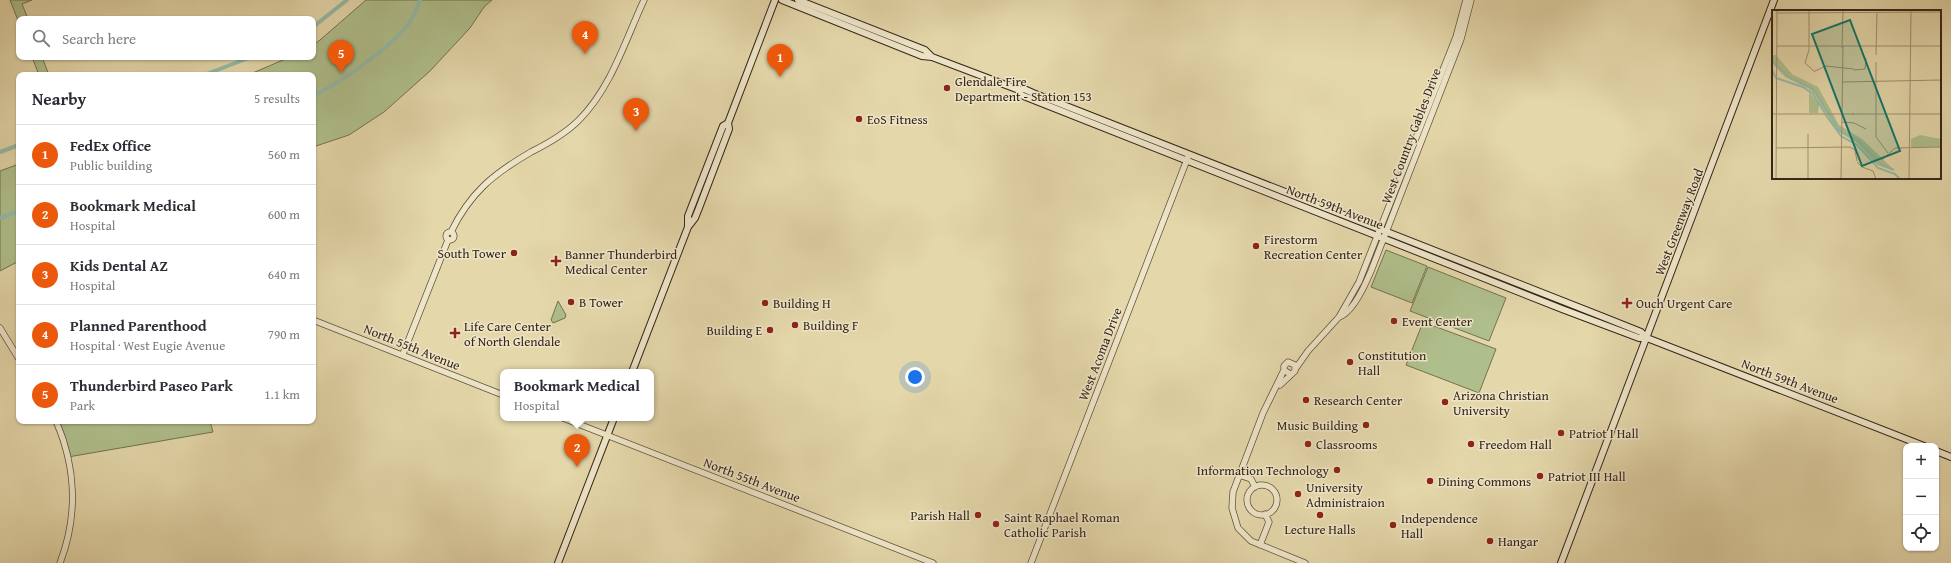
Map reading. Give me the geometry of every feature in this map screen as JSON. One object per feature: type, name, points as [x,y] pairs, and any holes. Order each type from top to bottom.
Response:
[{"type":"main road","points":[[633,369],[688,227],[695,218],[699,208],[729,129],[728,123],[775,0]]},
{"type":"main road","name":"North 59th Avenue","points":[[782,0],[922,56],[932,57],[1018,90],[1024,89],[1576,306],[1641,332],[1647,338]]},
{"type":"main road","name":"North 59th Avenue","points":[[798,0],[925,50],[932,57]]},
{"type":"main road","name":"West Greenway Road","points":[[1561,563],[1774,0]]},
{"type":"main road","points":[[823,17],[828,15],[835,18],[842,17]]},
{"type":"main road","name":"North 59th Avenue","points":[[1018,90],[1021,95],[1573,314],[1639,338],[1647,338],[1916,443]]},
{"type":"main road","points":[[688,227],[688,216],[723,126],[728,123]]},
{"type":"main road","points":[[699,208],[699,199],[706,179],[708,166]]},
{"type":"main road","points":[[1573,314],[1576,306]]},
{"type":"main road","points":[[1603,325],[1606,318]]},
{"type":"main road","points":[[558,563],[613,421]]},
{"type":"main road","points":[[1939,452],[1951,457]]},
{"type":"street","points":[[403,354],[448,240],[451,240],[454,237],[451,232],[468,203],[487,181],[508,166],[564,134],[586,112],[605,85],[644,0]]},
{"type":"street","name":"West Country Gables Drive","points":[[1383,230],[1456,37],[1466,0]]},
{"type":"street","name":"West Country Gables Drive","points":[[1277,388],[1290,374],[1294,372],[1308,351],[1339,317],[1359,282],[1383,230],[1461,39],[1472,0]]},
{"type":"street","name":"West Acoma Drive","points":[[1031,563],[1189,154]]},
{"type":"street","name":"North 55th Avenue","points":[[316,321],[403,354],[500,394]]},
{"type":"street","points":[[0,328],[16,354]]},
{"type":"street","name":"West Country Gables Drive","points":[[1277,388],[1285,364],[1308,351]]},
{"type":"street","points":[[1290,362],[1294,363],[1296,368]]},
{"type":"street","points":[[1284,370],[1290,374]]},
{"type":"street","points":[[1277,388],[1263,413],[1239,475],[1231,501],[1234,518],[1238,528],[1245,536],[1260,545],[1305,563]]},
{"type":"street","name":"North 55th Avenue","points":[[571,421],[933,563]]},
{"type":"street","points":[[57,424],[68,457],[73,497],[68,537],[60,563]]},
{"type":"street","points":[[1239,475],[1251,479],[1255,487]]},
{"type":"street","points":[[1265,485],[1274,490],[1277,500],[1274,509],[1265,514],[1255,512],[1248,505],[1248,495],[1255,487],[1265,485]]},
{"type":"street","points":[[1260,545],[1269,522],[1265,514]]},
{"type":"green space","points":[[10,0],[32,0],[22,4],[27,16],[16,16]]},
{"type":"green space","points":[[366,0],[492,0],[484,7],[470,28],[430,71],[384,112],[349,135],[316,146],[316,72],[255,72],[283,60],[316,60],[316,43]]},
{"type":"green space","points":[[33,60],[43,60],[48,72],[38,72]]},
{"type":"green space","points":[[16,165],[16,263],[0,271],[0,171]]},
{"type":"green space","points":[[1386,250],[1427,266],[1412,303],[1371,287]]},
{"type":"green space","points":[[1428,267],[1506,298],[1489,341],[1410,311]]},
{"type":"green space","points":[[558,301],[566,315],[565,318],[553,323],[551,320]]},
{"type":"green space","points":[[1423,322],[1496,349],[1479,393],[1406,365]]},
{"type":"green space","points":[[57,424],[211,424],[213,432],[68,457]]},
{"type":"waterway","points":[[316,25],[347,0]]},
{"type":"waterway","points":[[316,94],[338,82],[380,52],[403,30],[411,20],[420,0]]},
{"type":"waterway","points":[[212,72],[243,60]]},
{"type":"waterway","points":[[0,152],[16,146]]},
{"type":"waterway","points":[[0,218],[16,212]]},
{"type":"place","name":"Planned Parenthood","points":[[585,54]]},
{"type":"place","name":"Thunderbird Paseo Park","points":[[341,73]]},
{"type":"place","name":"FedEx Office","points":[[780,77]]},
{"type":"place","name":"Glendale Fire Department - Station 153","points":[[947,88]]},
{"type":"place","name":"EoS Fitness","points":[[859,119]]},
{"type":"place","name":"Kids Dental AZ","points":[[636,131]]},
{"type":"place","name":"Firestorm Recreation Center","points":[[1256,246]]},
{"type":"place","name":"South Tower","points":[[514,253]]},
{"type":"place","name":"Banner Thunderbird Medical Center","points":[[556,261]]},
{"type":"place","name":"B Tower","points":[[571,302]]},
{"type":"place","name":"Building H","points":[[765,303]]},
{"type":"place","name":"Ouch Urgent Care","points":[[1627,303]]},
{"type":"place","name":"Event Center","points":[[1394,321]]},
{"type":"place","name":"Building F","points":[[795,325]]},
{"type":"place","name":"Building E","points":[[770,330]]},
{"type":"place","name":"Life Care Center of North Glendale","points":[[455,333]]},
{"type":"place","name":"Constitution Hall","points":[[1350,362]]},
{"type":"place","name":"Research Center","points":[[1306,400]]},
{"type":"place","name":"Arizona Christian University","points":[[1445,402]]},
{"type":"place","name":"Music Building","points":[[1366,425]]},
{"type":"place","name":"Patriot I Hall","points":[[1561,433]]},
{"type":"place","name":"Classrooms","points":[[1308,444]]},
{"type":"place","name":"Freedom Hall","points":[[1471,444]]},
{"type":"place","name":"Bookmark Medical","points":[[577,467]]},
{"type":"place","name":"Information Technology","points":[[1337,470]]},
{"type":"place","name":"Patriot III Hall","points":[[1540,476]]},
{"type":"place","name":"Dining Commons","points":[[1430,481]]},
{"type":"place","name":"University Administraion","points":[[1298,494]]},
{"type":"place","name":"Parish Hall","points":[[978,515]]},
{"type":"place","name":"Lecture Halls","points":[[1320,515]]},
{"type":"place","name":"Saint Raphael Roman Catholic Parish","points":[[996,524]]},
{"type":"place","name":"Independence Hall","points":[[1393,525]]},
{"type":"place","name":"Hangar","points":[[1490,541]]}]
